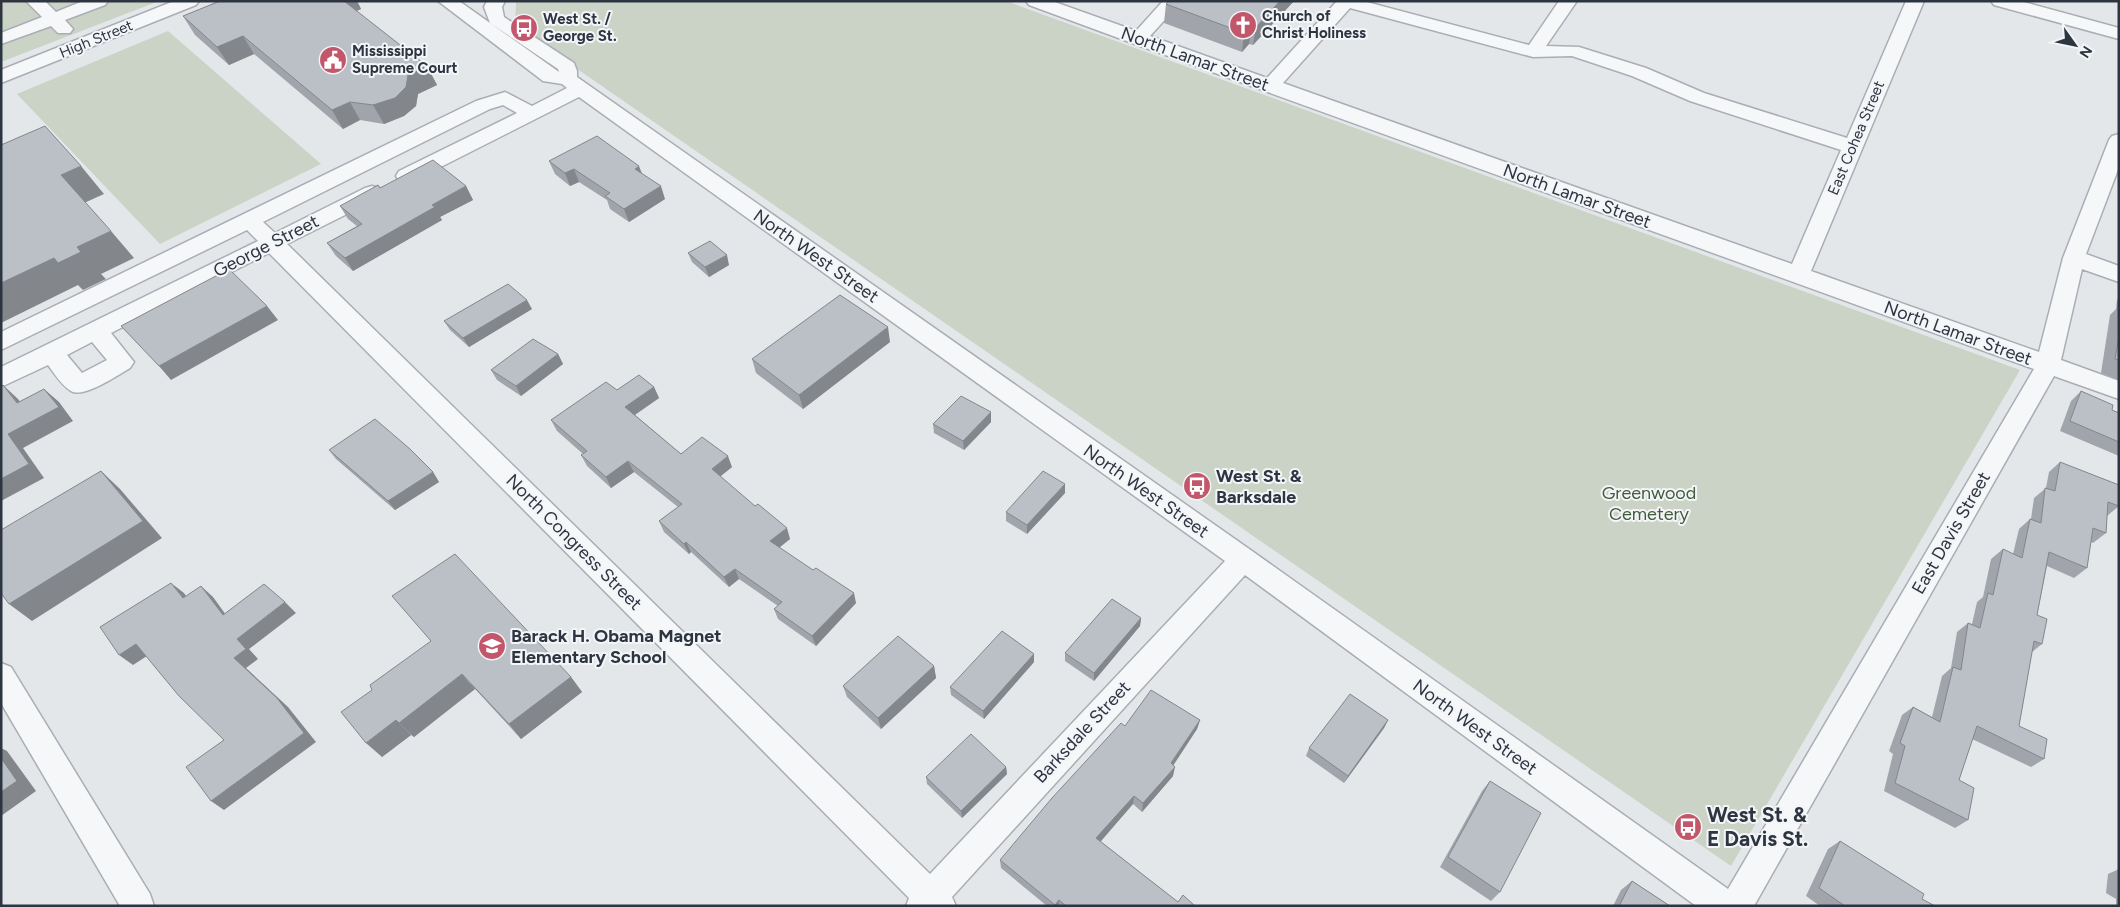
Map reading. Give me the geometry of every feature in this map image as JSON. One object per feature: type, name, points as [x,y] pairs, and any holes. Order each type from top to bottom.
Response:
[{"type":"street","points":[[35,1],[82,45]]},
{"type":"street","points":[[1,39],[99,1]]},
{"type":"street","name":"High Street","points":[[1,77],[190,1]]},
{"type":"street","name":"North West Street","points":[[447,1],[550,77],[573,84],[1243,559],[1724,906]]},
{"type":"street","name":"North West Street","points":[[496,1],[494,14],[501,23],[567,67],[573,84]]},
{"type":"street","name":"North Lamar Street","points":[[1034,1],[2119,390]]},
{"type":"street","points":[[1138,39],[1173,1]]},
{"type":"street","points":[[1533,52],[1568,1]]},
{"type":"street","name":"East Cohea Street","points":[[1798,275],[1916,1]]},
{"type":"street","points":[[2000,1],[2119,34]]},
{"type":"street","points":[[1270,86],[1346,2],[1533,52],[1573,51],[1639,72],[1697,97],[1853,147]]},
{"type":"street","name":"George Street","points":[[1,378],[531,113],[573,84]]},
{"type":"street","name":"George Street","points":[[1,342],[495,100],[505,98],[512,100],[531,113]]},
{"type":"street","name":"East Davis Street","points":[[1736,906],[2048,365],[2074,258],[2119,140]]},
{"type":"street","name":"North Congress Street","points":[[250,220],[931,903]]},
{"type":"street","points":[[2074,258],[2119,274]]},
{"type":"street","points":[[51,353],[79,385],[122,362],[96,331]]},
{"type":"street","name":"Barksdale Street","points":[[931,903],[1243,559]]},
{"type":"street","points":[[1,676],[138,906]]},
{"type":"green space","points":[[1,1],[159,1],[1,62]]},
{"type":"green space","name":"Greenwood Cemetery","points":[[516,1],[1006,1],[2020,370],[1731,866],[515,26]]},
{"type":"green space","points":[[168,31],[321,164],[160,244],[17,94]]},
{"type":"building","name":"Mississippi Supreme Court","points":[[220,1],[344,1],[427,66],[408,75],[406,87],[395,98],[373,105],[350,102],[332,110],[243,36],[217,47],[183,16]]},
{"type":"building","points":[[1169,1],[1280,1],[1256,27],[1252,25],[1244,33],[1166,4]]},
{"type":"building","points":[[45,126],[81,166],[61,175],[111,231],[77,247],[81,252],[58,263],[54,258],[1,283],[1,145]]},
{"type":"building","points":[[597,136],[639,166],[635,169],[661,186],[624,209],[605,196],[610,193],[574,169],[565,173],[549,161]]},
{"type":"building","points":[[433,160],[466,186],[432,205],[435,207],[345,258],[327,243],[362,224],[340,206],[378,185],[380,188]]},
{"type":"building","points":[[710,241],[727,255],[705,267],[688,253]]},
{"type":"building","points":[[229,269],[267,306],[159,366],[121,326]]},
{"type":"building","points":[[508,284],[527,300],[463,338],[444,321]]},
{"type":"building","points":[[840,295],[888,327],[799,395],[752,359]]},
{"type":"building","points":[[2119,337],[2119,360],[2115,359]]},
{"type":"building","points":[[533,339],[558,354],[516,386],[491,370]]},
{"type":"building","points":[[639,375],[654,387],[625,407],[681,454],[702,437],[728,456],[712,469],[755,506],[758,504],[787,528],[770,541],[813,570],[816,568],[854,593],[812,636],[774,609],[782,602],[735,569],[724,577],[686,542],[684,544],[659,521],[682,504],[628,461],[606,477],[581,455],[587,451],[551,420],[606,382],[617,390]]},
{"type":"building","points":[[3,385],[17,403],[44,389],[59,407],[8,434],[29,464],[1,479],[1,387]]},
{"type":"building","points":[[2081,391],[2113,405],[2112,410],[2119,413],[2119,442],[2070,421]]},
{"type":"building","points":[[961,396],[991,412],[963,441],[933,424]]},
{"type":"building","points":[[375,419],[433,472],[388,501],[329,450]]},
{"type":"building","points":[[2060,462],[2119,485],[2119,506],[2108,502],[2106,533],[2093,528],[2087,568],[2049,552],[2037,615],[2047,619],[2042,644],[2034,641],[2019,726],[2047,739],[2044,759],[1977,726],[1959,780],[1974,788],[1968,820],[1895,783],[1905,746],[1900,743],[1913,707],[1940,722],[1953,667],[1961,670],[1968,623],[1980,628],[1988,593],[1993,595],[2003,549],[2022,558],[2030,519],[2041,523],[2045,488],[2055,491]]},
{"type":"building","points":[[101,471],[143,521],[9,604],[1,593],[1,530]]},
{"type":"building","points":[[1043,471],[1065,484],[1027,525],[1006,512]]},
{"type":"building","points":[[455,554],[571,677],[509,724],[462,674],[399,723],[396,720],[366,743],[341,712],[372,690],[370,685],[431,641],[392,596]]},
{"type":"building","points":[[171,583],[183,598],[201,586],[223,615],[264,584],[285,602],[237,639],[246,649],[234,658],[277,698],[304,733],[211,801],[186,767],[224,740],[179,696],[136,644],[119,655],[100,627]]},
{"type":"building","points":[[1112,599],[1141,618],[1094,673],[1065,653]]},
{"type":"building","points":[[1002,631],[1034,654],[983,711],[950,687]]},
{"type":"building","points":[[898,636],[934,666],[878,718],[843,686]]},
{"type":"building","points":[[1151,690],[1200,720],[1171,763],[1175,767],[1143,803],[1134,796],[1096,838],[1178,902],[1183,895],[1195,906],[1066,906],[1059,900],[1055,905],[1000,860],[1052,798],[1121,723],[1125,726]]},
{"type":"building","points":[[1350,694],[1388,720],[1348,776],[1309,748]]},
{"type":"building","points":[[971,734],[1006,767],[961,811],[926,777]]},
{"type":"building","points":[[1,758],[17,781],[1,792]]},
{"type":"building","points":[[1490,781],[1541,813],[1500,892],[1448,857]]},
{"type":"building","points":[[1840,841],[1924,894],[1922,899],[1935,906],[1845,906],[1819,888]]},
{"type":"building","points":[[1632,881],[1670,906],[1619,906]]},
{"type":"place","name":"Church of Christ Holiness","points":[[1243,25]]},
{"type":"place","name":"West St. / George St.","points":[[524,28]]},
{"type":"place","name":"Mississippi Supreme Court","points":[[333,60]]},
{"type":"place","name":"West St. & Barksdale","points":[[1197,486]]},
{"type":"place","name":"Barack H. Obama Magnet Elementary School","points":[[492,646]]},
{"type":"place","name":"West St. & E Davis St.","points":[[1688,827]]}]
